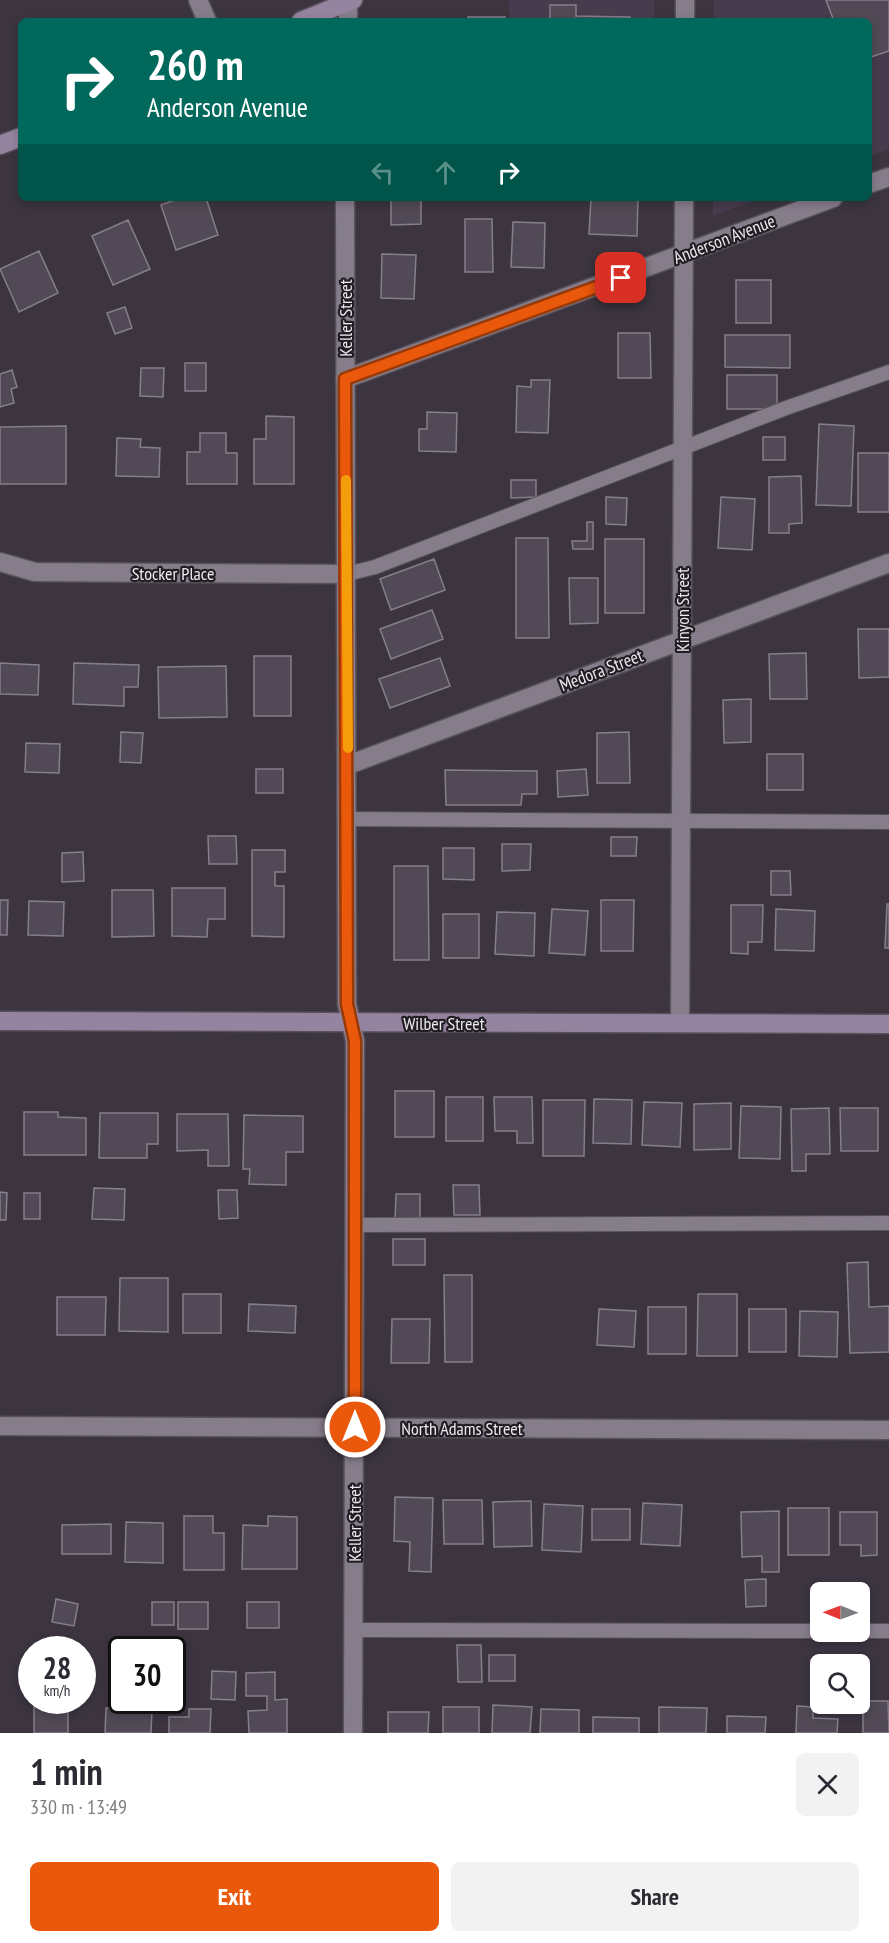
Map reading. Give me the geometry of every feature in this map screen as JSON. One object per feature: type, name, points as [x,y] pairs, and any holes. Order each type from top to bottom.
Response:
[{"type":"street","points":[[198,0],[206,18]]},
{"type":"street","points":[[685,0],[685,18]]},
{"type":"street","points":[[308,18],[351,1]]},
{"type":"street","points":[[348,18],[351,1]]},
{"type":"street","points":[[0,145],[18,138]]},
{"type":"street","points":[[872,183],[889,177]]},
{"type":"street","name":"Keller Street","points":[[345,201],[347,1004],[355,1041],[356,1225],[353,1733]]},
{"type":"street","name":"Kinyon Street","points":[[680,1023],[684,201]]},
{"type":"street","name":"Anderson Avenue","points":[[345,379],[824,201]]},
{"type":"street","name":"Stocker Place","points":[[0,562],[35,572],[347,574]]},
{"type":"street","name":"Medora Street","points":[[348,765],[889,563]]},
{"type":"street","name":"Wilber Street","points":[[0,1021],[889,1024]]},
{"type":"street","name":"North Adams Street","points":[[0,1426],[889,1430]]},
{"type":"lane","points":[[347,574],[375,567],[786,408],[889,372]]},
{"type":"lane","points":[[347,819],[889,822]]},
{"type":"lane","points":[[356,1225],[889,1223]]},
{"type":"lane","points":[[354,1630],[810,1631]]},
{"type":"lane","points":[[870,1631],[889,1631]]},
{"type":"shaded area","points":[[509,0],[654,0],[654,18],[510,18]]},
{"type":"shaded area","points":[[714,0],[889,0],[889,149],[872,156],[872,18],[714,18]]},
{"type":"shaded area","points":[[713,201],[752,201],[713,216]]},
{"type":"building","points":[[826,0],[889,0],[889,51],[872,57],[872,18],[833,18]]},
{"type":"building","points":[[550,5],[576,5],[576,16],[630,17],[630,18],[550,18]]},
{"type":"building","points":[[468,17],[505,17],[505,18]]},
{"type":"building","points":[[172,201],[207,201],[218,235],[176,250],[161,205]]},
{"type":"building","points":[[391,201],[421,201],[421,224],[391,225]]},
{"type":"building","points":[[591,201],[638,201],[637,236],[589,234]]},
{"type":"building","points":[[465,219],[492,219],[493,272],[465,272]]},
{"type":"building","points":[[128,220],[150,269],[113,285],[92,236]]},
{"type":"building","points":[[513,222],[545,223],[544,268],[511,267]]},
{"type":"building","points":[[39,251],[58,293],[19,312],[0,269]]},
{"type":"building","points":[[382,254],[416,255],[414,299],[381,298]]},
{"type":"building","points":[[736,280],[771,280],[771,323],[736,323]]},
{"type":"building","points":[[125,307],[132,328],[115,334],[107,313]]},
{"type":"building","points":[[618,333],[650,333],[651,378],[618,378]]},
{"type":"building","points":[[725,335],[790,335],[790,368],[725,367]]},
{"type":"building","points":[[185,363],[206,363],[206,391],[185,391]]},
{"type":"building","points":[[141,368],[164,368],[163,397],[140,396]]},
{"type":"building","points":[[12,370],[17,387],[11,389],[14,403],[0,407],[0,374]]},
{"type":"building","points":[[727,375],[777,375],[777,409],[727,409]]},
{"type":"building","points":[[531,380],[550,380],[548,433],[516,432],[517,386],[531,387]]},
{"type":"building","points":[[427,412],[457,413],[456,452],[419,451],[419,429],[427,429]]},
{"type":"building","points":[[266,416],[294,417],[294,484],[254,484],[254,439],[266,439]]},
{"type":"building","points":[[819,424],[854,426],[851,506],[816,505]]},
{"type":"building","points":[[66,426],[66,484],[0,484],[0,427]]},
{"type":"building","points":[[200,433],[226,433],[226,453],[237,453],[237,484],[187,484],[187,452],[200,452]]},
{"type":"building","points":[[763,437],[785,437],[785,460],[763,460]]},
{"type":"building","points":[[117,438],[141,439],[140,447],[160,448],[159,477],[116,476]]},
{"type":"building","points":[[858,453],[889,453],[889,512],[858,512]]},
{"type":"building","points":[[801,476],[802,523],[789,524],[789,533],[769,533],[769,477]]},
{"type":"building","points":[[511,480],[536,480],[536,497],[511,498]]},
{"type":"building","points":[[606,497],[627,498],[626,525],[606,524]]},
{"type":"building","points":[[721,497],[755,499],[752,550],[718,548]]},
{"type":"building","points":[[587,522],[593,522],[593,549],[573,549],[572,541],[587,541]]},
{"type":"building","points":[[516,538],[548,538],[549,638],[516,638]]},
{"type":"building","points":[[605,539],[644,539],[644,613],[605,613]]},
{"type":"building","points":[[434,559],[445,590],[391,610],[380,579]]},
{"type":"building","points":[[569,578],[598,578],[598,623],[570,624]]},
{"type":"building","points":[[432,610],[443,639],[391,659],[380,629]]},
{"type":"building","points":[[858,629],[889,629],[889,677],[859,678]]},
{"type":"building","points":[[806,653],[807,699],[770,699],[769,654]]},
{"type":"building","points":[[254,656],[291,656],[291,716],[254,716]]},
{"type":"building","points":[[440,658],[450,686],[390,708],[379,679]]},
{"type":"building","points":[[0,663],[39,665],[38,695],[0,694]]},
{"type":"building","points":[[74,663],[139,665],[138,687],[124,687],[124,706],[73,704]]},
{"type":"building","points":[[226,666],[227,717],[159,718],[158,667]]},
{"type":"building","points":[[751,699],[751,742],[724,743],[723,700]]},
{"type":"building","points":[[121,732],[143,733],[141,763],[120,762]]},
{"type":"building","points":[[629,732],[630,783],[597,783],[597,733]]},
{"type":"building","points":[[26,743],[60,744],[59,773],[25,772]]},
{"type":"building","points":[[767,754],[803,754],[803,790],[767,790]]},
{"type":"building","points":[[256,769],[283,769],[283,793],[256,793]]},
{"type":"building","points":[[586,769],[588,795],[558,797],[557,771]]},
{"type":"building","points":[[445,770],[537,771],[537,794],[522,794],[521,805],[446,805]]},
{"type":"building","points":[[208,836],[236,836],[237,864],[209,864]]},
{"type":"building","points":[[611,837],[637,837],[636,856],[611,856]]},
{"type":"building","points":[[502,844],[531,844],[530,870],[502,871]]},
{"type":"building","points":[[443,848],[474,848],[474,880],[443,879]]},
{"type":"building","points":[[252,850],[285,850],[285,872],[275,872],[275,886],[284,886],[284,937],[252,936]]},
{"type":"building","points":[[83,852],[84,881],[62,882],[62,853]]},
{"type":"building","points":[[394,866],[428,866],[429,960],[394,960]]},
{"type":"building","points":[[771,871],[790,871],[791,895],[771,895]]},
{"type":"building","points":[[172,888],[225,888],[225,919],[208,919],[207,937],[172,936]]},
{"type":"building","points":[[112,890],[153,890],[154,936],[112,937]]},
{"type":"building","points":[[0,900],[8,900],[7,935],[0,935]]},
{"type":"building","points":[[601,900],[634,900],[633,951],[601,951]]},
{"type":"building","points":[[29,901],[64,902],[63,936],[28,935]]},
{"type":"building","points":[[887,904],[889,904],[889,948],[885,948]]},
{"type":"building","points":[[731,905],[763,905],[762,942],[748,942],[748,954],[731,953]]},
{"type":"building","points":[[552,909],[588,911],[585,955],[549,953]]},
{"type":"building","points":[[776,909],[815,911],[814,951],[775,950]]},
{"type":"building","points":[[497,912],[535,913],[534,956],[495,954]]},
{"type":"building","points":[[443,914],[479,914],[479,958],[443,958]]},
{"type":"building","points":[[395,1091],[434,1091],[434,1137],[395,1137]]},
{"type":"building","points":[[446,1097],[483,1097],[483,1141],[446,1141]]},
{"type":"building","points":[[494,1097],[532,1097],[533,1143],[517,1143],[517,1131],[495,1131]]},
{"type":"building","points":[[594,1099],[632,1100],[631,1144],[593,1143]]},
{"type":"building","points":[[543,1100],[585,1100],[584,1156],[543,1156]]},
{"type":"building","points":[[644,1102],[682,1103],[680,1147],[642,1145]]},
{"type":"building","points":[[731,1103],[731,1149],[694,1150],[694,1104]]},
{"type":"building","points":[[741,1106],[781,1107],[780,1159],[739,1158]]},
{"type":"building","points":[[829,1108],[830,1154],[806,1154],[806,1171],[792,1171],[791,1109]]},
{"type":"building","points":[[840,1108],[878,1108],[878,1151],[841,1151]]},
{"type":"building","points":[[24,1112],[58,1112],[58,1117],[86,1118],[86,1155],[24,1155]]},
{"type":"building","points":[[100,1113],[158,1113],[158,1144],[147,1144],[147,1158],[99,1158]]},
{"type":"building","points":[[177,1114],[228,1114],[229,1166],[208,1166],[208,1150],[177,1151]]},
{"type":"building","points":[[244,1115],[303,1116],[303,1152],[286,1152],[286,1185],[249,1184],[250,1169],[243,1169]]},
{"type":"building","points":[[453,1185],[479,1185],[480,1215],[454,1215]]},
{"type":"building","points":[[94,1188],[125,1189],[124,1220],[92,1219]]},
{"type":"building","points":[[218,1190],[237,1190],[238,1218],[219,1219]]},
{"type":"building","points":[[0,1192],[7,1193],[6,1220],[0,1220]]},
{"type":"building","points":[[24,1193],[40,1193],[40,1219],[24,1219]]},
{"type":"building","points":[[396,1194],[420,1194],[420,1220],[395,1220]]},
{"type":"building","points":[[393,1239],[425,1239],[425,1265],[393,1265]]},
{"type":"building","points":[[868,1262],[869,1307],[889,1306],[889,1352],[850,1353],[847,1263]]},
{"type":"building","points":[[444,1275],[472,1275],[472,1362],[445,1362]]},
{"type":"building","points":[[120,1278],[168,1278],[168,1332],[119,1331]]},
{"type":"building","points":[[183,1294],[221,1294],[221,1333],[183,1333]]},
{"type":"building","points":[[698,1294],[737,1294],[737,1356],[697,1356]]},
{"type":"building","points":[[57,1297],[106,1297],[105,1335],[57,1335]]},
{"type":"building","points":[[249,1304],[296,1306],[295,1333],[248,1331]]},
{"type":"building","points":[[648,1307],[686,1307],[686,1354],[648,1354]]},
{"type":"building","points":[[599,1309],[636,1311],[634,1347],[597,1345]]},
{"type":"building","points":[[749,1309],[786,1309],[786,1352],[749,1352]]},
{"type":"building","points":[[800,1311],[838,1312],[837,1357],[799,1356]]},
{"type":"building","points":[[392,1319],[430,1319],[429,1363],[391,1363]]},
{"type":"building","points":[[395,1497],[433,1498],[431,1572],[409,1571],[410,1542],[394,1541]]},
{"type":"building","points":[[443,1500],[482,1500],[483,1544],[444,1544]]},
{"type":"building","points":[[531,1501],[532,1546],[494,1547],[493,1502]]},
{"type":"building","points":[[643,1503],[682,1505],[680,1546],[641,1544]]},
{"type":"building","points":[[544,1504],[583,1506],[581,1552],[542,1550]]},
{"type":"building","points":[[788,1508],[829,1508],[829,1555],[788,1555]]},
{"type":"building","points":[[592,1509],[630,1509],[630,1540],[592,1540]]},
{"type":"building","points":[[779,1511],[779,1572],[762,1572],[762,1556],[742,1557],[741,1512]]},
{"type":"building","points":[[840,1512],[877,1512],[877,1555],[861,1556],[861,1545],[840,1545]]},
{"type":"building","points":[[184,1516],[213,1516],[213,1533],[224,1533],[224,1570],[184,1570]]},
{"type":"building","points":[[268,1516],[297,1517],[297,1569],[242,1569],[243,1525],[268,1526]]},
{"type":"building","points":[[126,1522],[163,1523],[163,1563],[125,1562]]},
{"type":"building","points":[[111,1524],[111,1554],[62,1554],[62,1525]]},
{"type":"building","points":[[766,1579],[766,1606],[746,1607],[745,1580]]},
{"type":"building","points":[[56,1599],[78,1604],[74,1626],[52,1622]]},
{"type":"building","points":[[152,1602],[174,1602],[174,1625],[152,1625]]},
{"type":"building","points":[[178,1602],[208,1602],[208,1629],[178,1629]]},
{"type":"building","points":[[247,1602],[279,1602],[279,1628],[247,1628]]},
{"type":"building","points":[[457,1645],[481,1645],[482,1682],[458,1682]]},
{"type":"building","points":[[489,1655],[515,1655],[515,1681],[489,1681]]},
{"type":"building","points":[[212,1671],[236,1672],[235,1700],[211,1699]]},
{"type":"building","points":[[275,1672],[275,1700],[287,1699],[287,1733],[249,1733],[248,1711],[267,1710],[267,1696],[246,1696],[246,1673]]},
{"type":"building","points":[[870,1701],[888,1701],[889,1733],[863,1733],[863,1714],[870,1714]]},
{"type":"building","points":[[493,1705],[532,1707],[530,1733],[492,1733]]},
{"type":"building","points":[[797,1706],[810,1707],[810,1714],[813,1714],[813,1718],[838,1719],[837,1733],[796,1733]]},
{"type":"building","points":[[443,1707],[479,1707],[479,1733],[443,1733]]},
{"type":"building","points":[[659,1707],[707,1708],[706,1733],[659,1733]]},
{"type":"building","points":[[106,1708],[108,1708],[108,1714],[152,1714],[151,1733],[105,1733]]},
{"type":"building","points":[[189,1709],[211,1709],[210,1733],[169,1733],[169,1717],[189,1717]]},
{"type":"building","points":[[541,1709],[579,1710],[579,1733],[540,1733]]},
{"type":"building","points":[[388,1712],[429,1712],[428,1733],[388,1733]]},
{"type":"building","points":[[34,1714],[68,1714],[68,1733],[34,1733]]},
{"type":"building","points":[[727,1716],[766,1717],[765,1733],[727,1733]]},
{"type":"building","points":[[593,1717],[639,1718],[639,1733],[593,1733]]},
{"type":"slow traffic","points":[[346,480],[348,748]]},
{"type":"route","points":[[355,1427],[355,1041],[347,1004],[348,598],[345,379],[621,278]]}]
